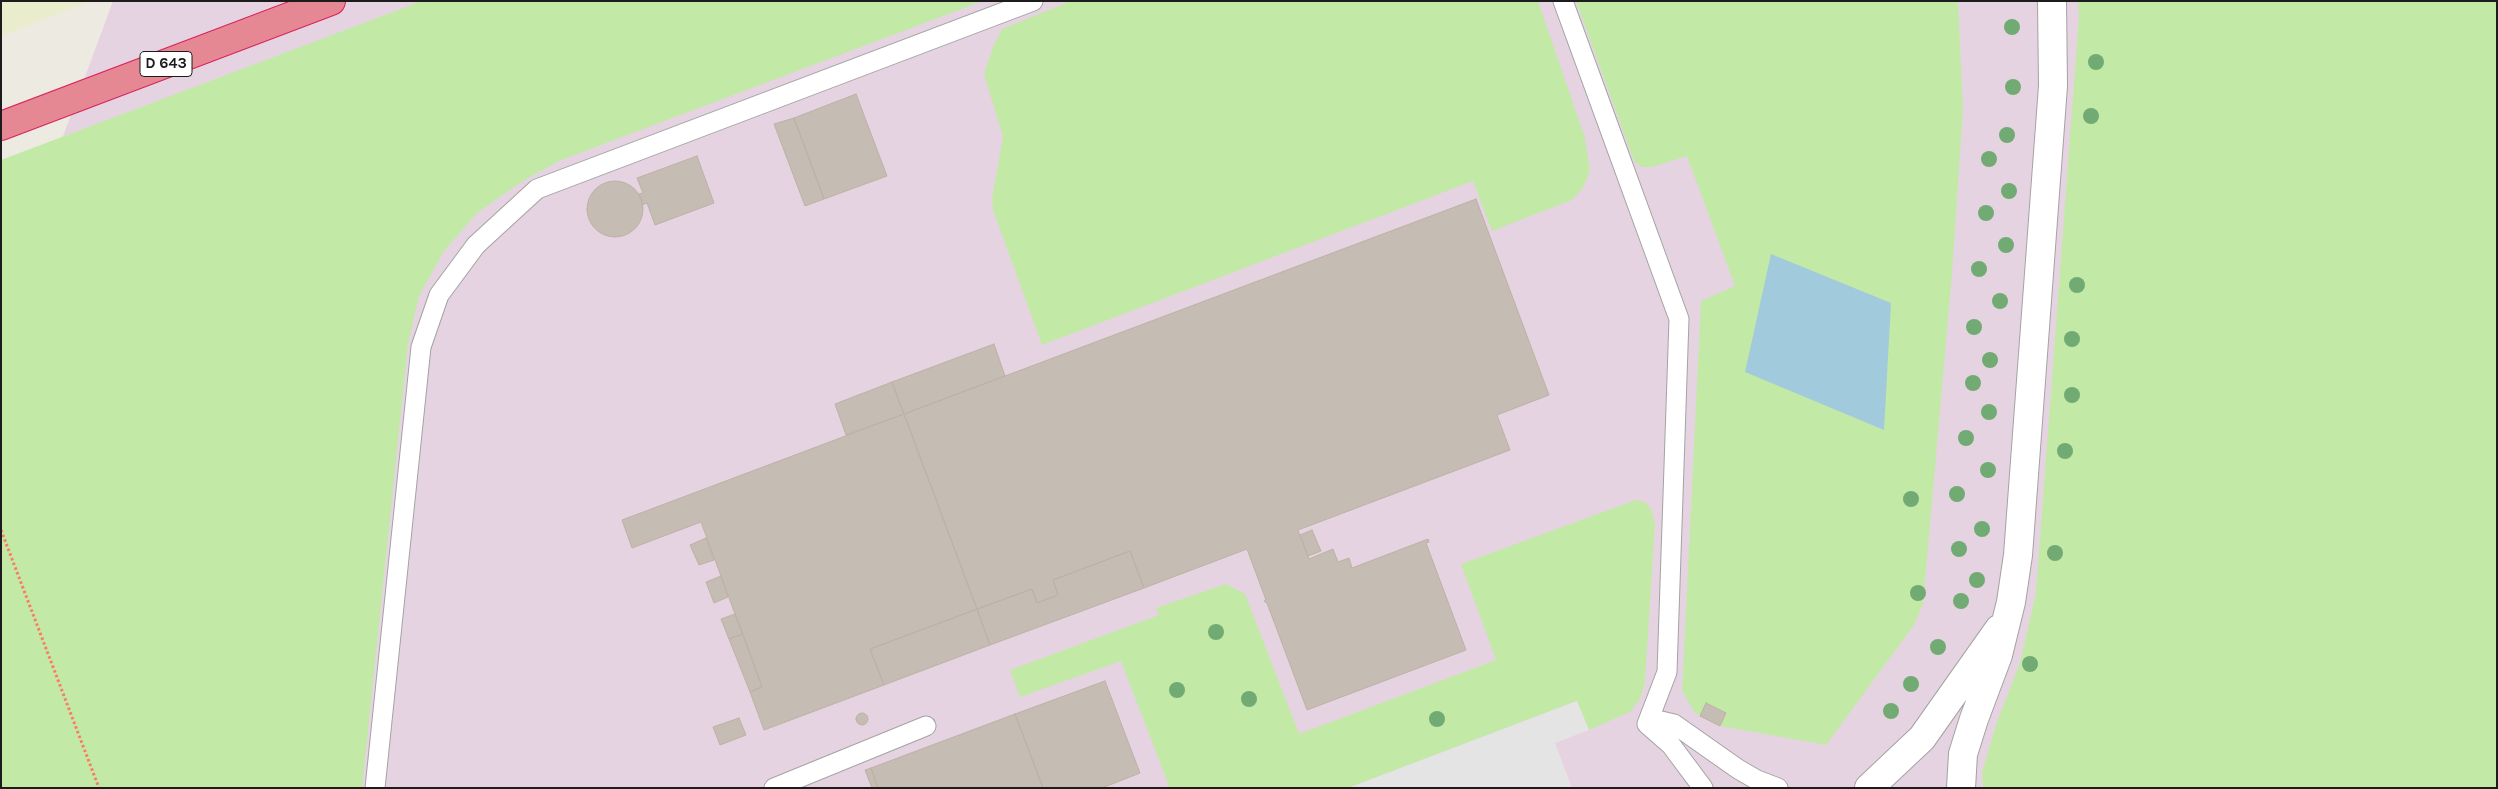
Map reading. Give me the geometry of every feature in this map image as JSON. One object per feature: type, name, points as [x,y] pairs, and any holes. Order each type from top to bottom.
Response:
[{"type":"highway","name":"D 643","points":[[1,126],[331,1]]},
{"type":"street","points":[[1961,788],[1961,767],[1965,747],[1994,671],[2007,621],[2018,555],[2053,86],[2052,1]]},
{"type":"street","points":[[1869,788],[1922,738],[1986,646],[2007,621]]},
{"type":"lane","points":[[375,788],[421,347],[439,295],[476,245],[537,189],[1033,1]]},
{"type":"lane","points":[[1562,1],[1679,319],[1667,672],[1647,724]]},
{"type":"lane","points":[[1647,724],[1661,721],[1674,724],[1738,769],[1757,780],[1778,788]]},
{"type":"lane","points":[[1647,724],[1671,745],[1703,788]]},
{"type":"lane","points":[[774,788],[926,726]]},
{"type":"path","points":[[1,530],[99,788]]},
{"type":"shaded area","points":[[113,1],[2497,1],[2497,788],[1,788],[1,304]]},
{"type":"shaded area","points":[[1577,701],[1589,730],[1555,743],[1572,788],[1348,788]]},
{"type":"green space","points":[[1,1],[90,1],[1,36]]},
{"type":"green space","points":[[422,1],[983,1],[561,160],[521,182],[477,213],[444,251],[419,296],[408,344],[362,788],[1,788],[1,160]]},
{"type":"green space","points":[[1071,1],[1538,1],[1585,138],[1590,171],[1583,188],[1572,200],[1492,231],[1473,181],[1042,345],[993,210],[992,198],[1003,137],[984,74],[1002,29]]},
{"type":"green space","points":[[1576,1],[1958,1],[1963,109],[1952,274],[1923,604],[1914,625],[1826,745],[1720,726],[1695,713],[1682,691],[1701,301],[1735,286],[1687,156],[1653,167],[1642,167],[1634,161]]},
{"type":"green space","points":[[2078,1],[2497,1],[2497,788],[1983,788],[1982,772],[1998,719],[2020,663],[2036,592],[2079,16]]},
{"type":"green space","points":[[1636,500],[1645,502],[1651,509],[1655,523],[1645,682],[1640,699],[1630,712],[1589,730],[1576,701],[1348,788],[1166,788],[1169,786],[1121,661],[1020,697],[1010,670],[1159,615],[1156,608],[1226,584],[1245,594],[1299,734],[1496,660],[1461,564]]},
{"type":"water","points":[[1771,254],[1891,303],[1884,430],[1745,372]]},
{"type":"building","points":[[856,94],[887,176],[824,199],[794,118]]},
{"type":"building","points":[[794,118],[824,199],[805,206],[774,124]]},
{"type":"building","points":[[697,156],[714,203],[655,225],[647,203],[642,205],[639,194],[643,193],[637,178]]},
{"type":"building","points":[[610,181],[620,181],[635,189],[641,198],[643,209],[641,220],[635,229],[620,237],[610,237],[599,232],[592,225],[587,214],[587,204],[592,193],[599,186]]},
{"type":"building","points":[[1476,199],[1549,395],[1497,415],[1510,450],[1298,530],[1309,559],[1333,549],[1338,562],[1349,558],[1352,568],[1428,539],[1429,542],[1426,543],[1466,650],[1307,710],[1267,603],[1264,601],[1266,600],[1247,549],[1144,588],[1130,551],[1053,580],[1058,595],[1037,603],[1032,589],[977,609],[904,414]]},
{"type":"building","points":[[994,344],[1005,376],[904,414],[892,382]]},
{"type":"building","points":[[892,382],[904,414],[846,435],[835,404]]},
{"type":"building","points":[[904,414],[977,609],[870,649],[884,685],[764,730],[750,692],[762,687],[701,522],[632,548],[622,520]]},
{"type":"building","points":[[1312,530],[1321,551],[1308,556],[1300,535]]},
{"type":"building","points":[[706,538],[714,560],[699,565],[690,545]]},
{"type":"building","points":[[1130,551],[1144,588],[990,645],[977,609],[1032,589],[1037,603],[1058,595],[1053,580]]},
{"type":"building","points":[[721,576],[728,597],[714,603],[706,582]]},
{"type":"building","points":[[977,609],[990,645],[884,685],[870,649]]},
{"type":"building","points":[[735,614],[743,634],[729,639],[721,619]]},
{"type":"building","points":[[743,634],[762,687],[750,692],[729,639]]},
{"type":"building","points":[[1105,681],[1140,773],[1102,788],[1043,788],[1015,714]]},
{"type":"building","points":[[1706,703],[1726,713],[1720,726],[1700,716]]},
{"type":"building","points":[[860,713],[864,713],[868,719],[864,725],[860,725],[856,721],[856,717]]},
{"type":"building","points":[[1015,714],[1043,788],[878,788],[871,768]]},
{"type":"building","points":[[739,718],[746,735],[720,745],[713,727]]},
{"type":"building","points":[[871,768],[878,788],[872,788],[865,770]]}]
